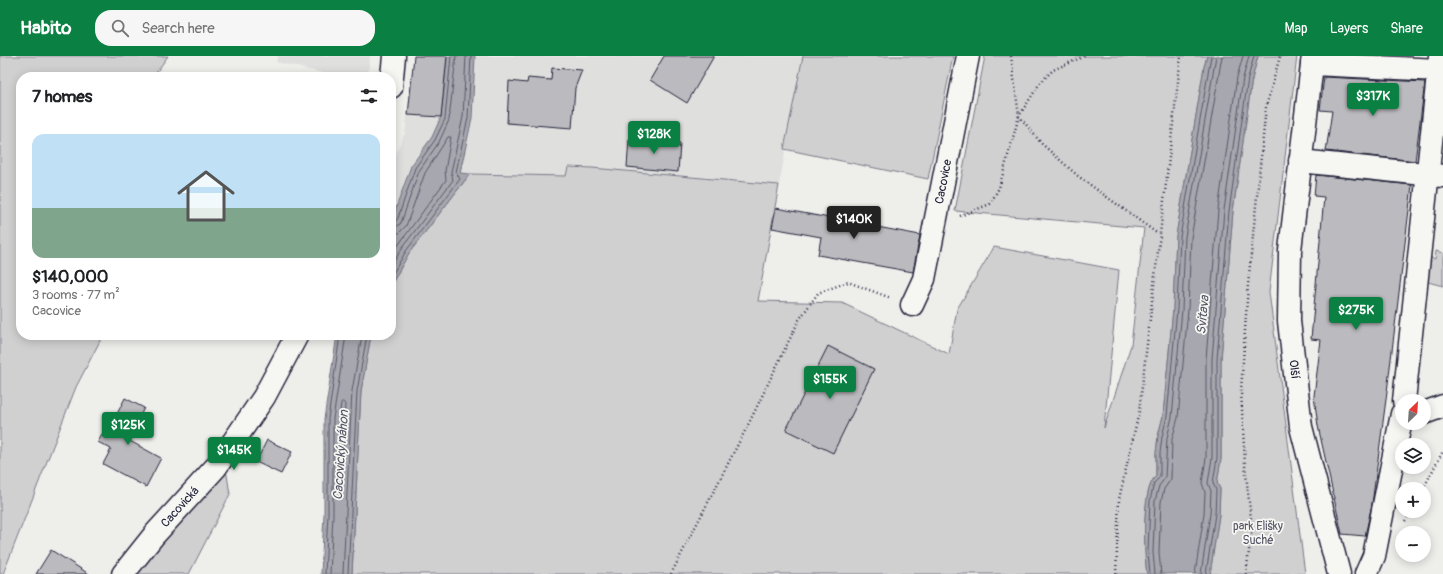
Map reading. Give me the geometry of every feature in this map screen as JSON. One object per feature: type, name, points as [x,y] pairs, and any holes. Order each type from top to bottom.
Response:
[{"type":"street","points":[[392,72],[394,56]]},
{"type":"street","name":"Cacovice","points":[[912,305],[924,279],[968,56]]},
{"type":"street","name":"Olší","points":[[1339,574],[1301,427],[1289,321],[1290,250],[1312,60],[1440,63],[1435,176],[1405,394]]},
{"type":"street","points":[[1300,161],[1435,176]]},
{"type":"street","name":"Cacovická","points":[[123,574],[155,534],[216,468],[264,397],[294,340]]},
{"type":"street","points":[[1431,410],[1443,406]]},
{"type":"street","points":[[1366,574],[1374,556],[1399,430]]},
{"type":"path","points":[[1010,56],[1019,116],[1042,144],[1078,176],[1159,234]]},
{"type":"path","points":[[938,214],[960,216],[990,204],[999,188],[1019,116],[1040,83],[1053,70],[1086,56]]},
{"type":"path","points":[[1116,574],[1119,499],[1139,412],[1181,56]]},
{"type":"path","points":[[1246,574],[1252,528],[1245,465],[1241,391],[1244,345],[1248,285],[1266,107],[1280,56]]},
{"type":"path","points":[[670,574],[749,423],[799,320],[818,293],[848,282],[912,305]]},
{"type":"path","points":[[1427,482],[1443,451]]},
{"type":"shaded area","points":[[278,56],[370,56],[368,72],[318,72],[276,62]]},
{"type":"shaded area","points":[[414,56],[803,56],[779,185],[568,167],[566,176],[470,174],[409,253],[396,276],[396,153],[405,133]]},
{"type":"green space","points":[[0,56],[168,56],[157,72],[16,72],[16,340],[100,340],[76,387],[3,574],[0,574]]},
{"type":"green space","points":[[803,56],[953,56],[928,179],[784,149]]},
{"type":"green space","points":[[985,56],[1207,56],[1176,236],[1173,309],[1163,416],[1156,453],[1156,476],[1151,483],[1146,507],[1145,552],[1147,574],[352,574],[361,391],[370,340],[396,340],[396,276],[409,253],[470,174],[566,176],[568,167],[779,185],[758,301],[842,303],[949,354],[957,309],[994,247],[1119,270],[1104,428],[1131,345],[1144,228],[955,211]]},
{"type":"green space","name":"park Elišky Suché","points":[[1258,56],[1297,56],[1269,292],[1305,574],[1210,574],[1219,515],[1220,489],[1217,483],[1221,459],[1221,359],[1233,211],[1252,79]]},
{"type":"green space","points":[[1436,251],[1443,253],[1443,286],[1424,281],[1428,257],[1435,259]]},
{"type":"green space","points":[[226,469],[230,494],[189,574],[135,574],[159,540]]},
{"type":"water","points":[[447,56],[475,56],[472,118],[460,173],[470,174],[409,253],[396,276],[396,208],[411,166],[432,137],[441,117]]},
{"type":"water","name":"Svitava","points":[[1207,56],[1258,56],[1252,79],[1233,211],[1221,359],[1221,459],[1217,483],[1220,489],[1219,515],[1210,574],[1147,574],[1145,552],[1146,507],[1151,483],[1156,476],[1156,453],[1163,416],[1173,309],[1176,236]]},
{"type":"water","name":"Cacovický náhon","points":[[336,340],[370,340],[361,391],[352,574],[321,574],[324,514],[324,419]]},
{"type":"building","points":[[414,56],[447,56],[441,117],[408,115]]},
{"type":"building","points":[[664,56],[714,56],[687,103],[650,80]]},
{"type":"building","points":[[552,68],[582,70],[575,88],[572,128],[507,123],[509,81],[527,83],[528,78],[551,80]]},
{"type":"building","points":[[1324,77],[1425,82],[1415,161],[1326,151],[1332,111],[1320,110]]},
{"type":"building","points":[[629,139],[680,143],[678,172],[627,167]]},
{"type":"building","points":[[1316,175],[1412,185],[1387,392],[1372,504],[1365,536],[1342,534],[1318,426],[1314,396],[1321,340],[1311,339],[1324,197],[1314,196]]},
{"type":"building","points":[[776,208],[920,235],[913,272],[818,255],[821,237],[772,228]]},
{"type":"building","points":[[828,346],[874,369],[833,453],[786,430]]},
{"type":"building","points":[[125,398],[144,408],[128,440],[161,458],[146,487],[103,464],[111,449],[98,442],[109,422],[112,424]]},
{"type":"building","points":[[267,440],[292,452],[281,474],[256,462]]},
{"type":"building","points":[[51,550],[89,574],[36,574]]}]
